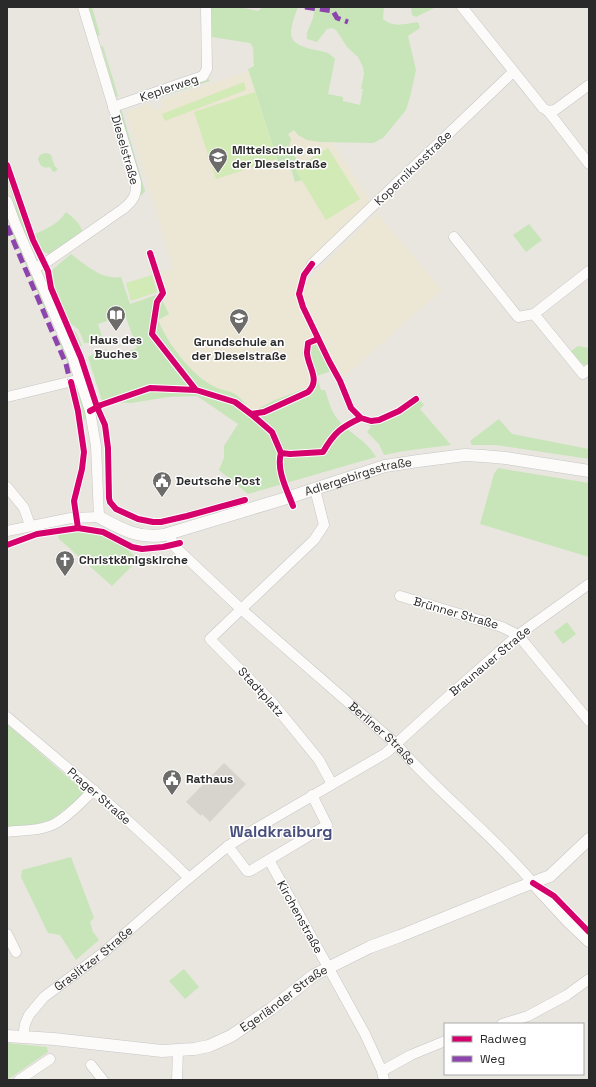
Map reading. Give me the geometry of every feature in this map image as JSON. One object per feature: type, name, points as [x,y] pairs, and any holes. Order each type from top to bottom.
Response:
[{"type":"street","name":"Dieselstraße","points":[[34,267],[44,264],[130,204],[136,193],[136,182],[83,7]]},
{"type":"street","name":"Keplerweg","points":[[113,107],[203,76],[206,73],[206,7]]},
{"type":"street","points":[[462,7],[543,108],[548,111],[589,164]]},
{"type":"street","name":"Kopernikusstraße","points":[[312,264],[514,72]]},
{"type":"street","points":[[548,111],[555,110],[589,84]]},
{"type":"street","points":[[7,201],[14,222],[81,379],[93,423],[98,468],[99,517],[71,518],[30,525],[7,531]]},
{"type":"street","points":[[454,237],[518,317],[534,314],[589,271]]},
{"type":"street","points":[[534,314],[584,374],[589,369]]},
{"type":"street","points":[[7,397],[81,379]]},
{"type":"street","name":"Adlergebirgsstraße","points":[[99,517],[134,534],[151,536],[170,534],[384,466],[465,455],[506,458],[589,471]]},
{"type":"street","points":[[7,487],[24,508],[30,525]]},
{"type":"street","points":[[241,609],[314,540],[324,525],[316,488]]},
{"type":"street","name":"Berliner Straße","points":[[170,534],[173,545],[241,609],[396,744],[408,758],[518,865],[559,911],[589,941]]},
{"type":"street","name":"Braunauer Straße","points":[[396,744],[518,635],[589,584]]},
{"type":"street","name":"Brünner Straße","points":[[400,596],[502,627],[518,635],[589,721]]},
{"type":"street","name":"Stadtplatz","points":[[241,609],[210,639],[270,701],[319,760],[332,784]]},
{"type":"street","name":"Prager Straße","points":[[7,716],[94,790],[189,878]]},
{"type":"street","points":[[312,795],[327,825],[250,871],[246,871],[228,846],[312,795],[386,753],[396,744]]},
{"type":"street","points":[[7,832],[45,827],[55,824],[65,817],[94,790]]},
{"type":"street","name":"Egerländer Straße","points":[[23,1037],[162,1051],[178,1051],[209,1046],[231,1036],[271,1009],[314,975],[370,947],[426,926],[516,888],[550,876],[589,839]]},
{"type":"street","name":"Graslitzer Straße","points":[[23,1037],[25,1024],[29,1015],[44,997],[103,953],[228,846]]},
{"type":"street","name":"Kirchenstraße","points":[[269,860],[365,1034],[383,1076]]},
{"type":"street","points":[[7,934],[16,952]]},
{"type":"street","points":[[505,1023],[528,1016],[567,995],[589,979]]},
{"type":"street","points":[[7,1036],[23,1037]]},
{"type":"street","points":[[383,1076],[395,1064],[410,1055],[444,1041]]},
{"type":"street","points":[[178,1051],[178,1080]]},
{"type":"street","points":[[19,1080],[50,1059]]},
{"type":"street","points":[[91,1065],[103,1080]]},
{"type":"shaded area","points":[[249,71],[279,165],[298,161],[289,147],[288,134],[294,130],[320,142],[332,142],[371,202],[309,261],[300,274],[296,293],[297,302],[316,341],[304,347],[302,353],[313,380],[307,388],[275,400],[252,412],[234,393],[215,388],[193,372],[174,348],[158,319],[169,314],[157,292],[152,275],[173,268],[127,115],[130,110],[151,103],[153,110],[163,107],[161,100]]},
{"type":"shaded area","points":[[377,213],[442,290],[343,378],[314,325],[303,294],[304,288],[309,279]]},
{"type":"shaded area","points":[[224,763],[246,784],[210,822],[186,802]]},
{"type":"green space","points":[[89,7],[92,7],[100,35],[97,36]]},
{"type":"green space","points":[[211,7],[238,7],[258,11],[263,7],[298,7],[291,31],[294,41],[299,45],[328,53],[333,57],[335,59],[328,94],[343,97],[343,101],[360,105],[364,74],[363,67],[358,57],[347,47],[336,30],[332,28],[327,29],[317,42],[307,39],[314,7],[384,7],[383,19],[391,24],[399,25],[418,22],[420,28],[408,36],[416,70],[406,110],[383,138],[373,143],[320,142],[307,140],[298,135],[294,130],[288,134],[291,139],[289,147],[300,165],[295,169],[302,180],[295,182],[289,162],[279,165],[248,69],[254,66],[253,47],[250,43],[212,37]]},
{"type":"green space","points":[[411,7],[436,7],[416,17],[412,15]]},
{"type":"green space","points":[[101,46],[103,46],[118,96],[116,97]]},
{"type":"green space","points":[[209,79],[210,81],[142,103],[141,100]]},
{"type":"green space","points":[[244,82],[246,90],[165,121],[162,114]]},
{"type":"green space","points":[[255,92],[277,159],[216,179],[194,112]]},
{"type":"green space","points":[[121,108],[145,191],[142,195],[140,195],[141,190],[119,110]]},
{"type":"green space","points":[[328,148],[360,199],[326,220],[295,169]]},
{"type":"green space","points":[[45,153],[51,155],[54,165],[58,169],[56,171],[53,172],[50,167],[44,167],[40,163],[38,159],[40,155]]},
{"type":"green space","points":[[7,171],[31,241],[36,250],[28,242],[15,210],[16,208],[7,178]]},
{"type":"green space","points":[[66,212],[79,223],[82,232],[49,254],[42,251],[33,235],[56,223]]},
{"type":"green space","points":[[529,224],[542,240],[526,252],[513,235]]},
{"type":"green space","points":[[12,227],[28,265],[26,266],[10,229]]},
{"type":"green space","points":[[71,254],[100,274],[121,277],[130,304],[159,294],[169,314],[158,320],[174,349],[181,358],[206,382],[217,388],[236,394],[252,412],[275,400],[307,388],[313,380],[302,353],[304,347],[316,341],[331,371],[317,376],[321,390],[325,390],[332,411],[340,423],[367,445],[376,457],[248,494],[219,470],[224,458],[224,446],[238,424],[197,396],[168,397],[131,403],[102,401],[88,357],[106,349],[110,358],[137,348],[125,315],[98,324],[103,340],[94,343],[84,343],[78,329],[68,322],[54,290],[51,273],[53,269]]},
{"type":"green space","points":[[32,274],[49,314],[47,315],[30,275]]},
{"type":"green space","points":[[152,275],[157,292],[131,301],[126,283]]},
{"type":"green space","points":[[70,327],[76,332],[82,346],[78,346]]},
{"type":"green space","points":[[60,339],[70,364],[70,372],[58,340]]},
{"type":"green space","points":[[578,346],[589,348],[589,363],[586,366],[582,364],[571,351]]},
{"type":"green space","points":[[84,357],[98,401],[95,400]]},
{"type":"green space","points":[[75,388],[81,398],[85,411],[86,419],[82,422]]},
{"type":"green space","points":[[420,400],[424,405],[420,409],[451,445],[384,455],[379,444],[367,432],[371,427],[362,420],[378,422],[393,418]]},
{"type":"green space","points":[[499,419],[512,434],[589,449],[589,459],[496,445],[472,445],[470,441]]},
{"type":"green space","points":[[498,468],[589,483],[589,557],[480,524],[494,474]]},
{"type":"green space","points":[[76,530],[103,535],[110,538],[125,547],[138,560],[112,586],[59,539],[57,532]]},
{"type":"green space","points":[[567,622],[576,634],[563,644],[554,632]]},
{"type":"green space","points":[[7,724],[86,793],[51,820],[25,827],[7,829]]},
{"type":"green space","points":[[71,857],[94,918],[90,922],[93,932],[99,940],[76,960],[60,935],[48,933],[21,877],[22,870]]},
{"type":"green space","points":[[184,969],[199,987],[185,999],[169,981]]},
{"type":"green space","points":[[7,1043],[47,1047],[48,1052],[7,1080]]},
{"type":"marked path","points":[[305,7],[333,11],[337,18],[348,22]]},
{"type":"marked path","points":[[7,226],[66,364],[71,385]]},
{"type":"cycle path","points":[[7,165],[33,240],[48,271],[51,288],[81,358],[97,407],[105,425],[108,448],[110,502],[116,509],[138,519],[161,522],[245,500]]},
{"type":"cycle path","points":[[150,253],[163,293],[157,302],[152,334],[196,390]]},
{"type":"cycle path","points":[[312,264],[304,275],[299,294],[303,307],[340,381],[351,408],[361,418],[371,421],[379,420],[399,411],[416,399]]},
{"type":"cycle path","points":[[251,414],[264,412],[308,392],[312,387],[314,378],[307,353],[308,343],[318,339]]},
{"type":"cycle path","points":[[71,382],[78,411],[84,452],[82,469],[74,501],[78,528]]},
{"type":"cycle path","points":[[90,411],[101,405],[150,388],[196,390],[235,402],[272,432],[281,453],[290,454],[323,452],[339,431],[348,424],[361,418]]},
{"type":"cycle path","points":[[281,453],[281,473],[293,506]]},
{"type":"cycle path","points":[[7,545],[37,534],[78,528],[103,532],[132,547],[142,549],[163,547],[180,543]]},
{"type":"cycle path","points":[[533,883],[554,896],[589,932]]},
{"type":"place","name":"Mittelschule an der Dieselstraße","points":[[218,174]]},
{"type":"place","name":"Haus des Buches","points":[[116,332]]},
{"type":"place","name":"Grundschule an der Dieselstraße","points":[[239,335]]},
{"type":"place","name":"Deutsche Post","points":[[162,498]]},
{"type":"place","name":"Christkönigskirche","points":[[65,577]]},
{"type":"place","name":"Rathaus","points":[[172,796]]},
{"type":"district","name":"Waldkraiburg","points":[[281,831]]}]
